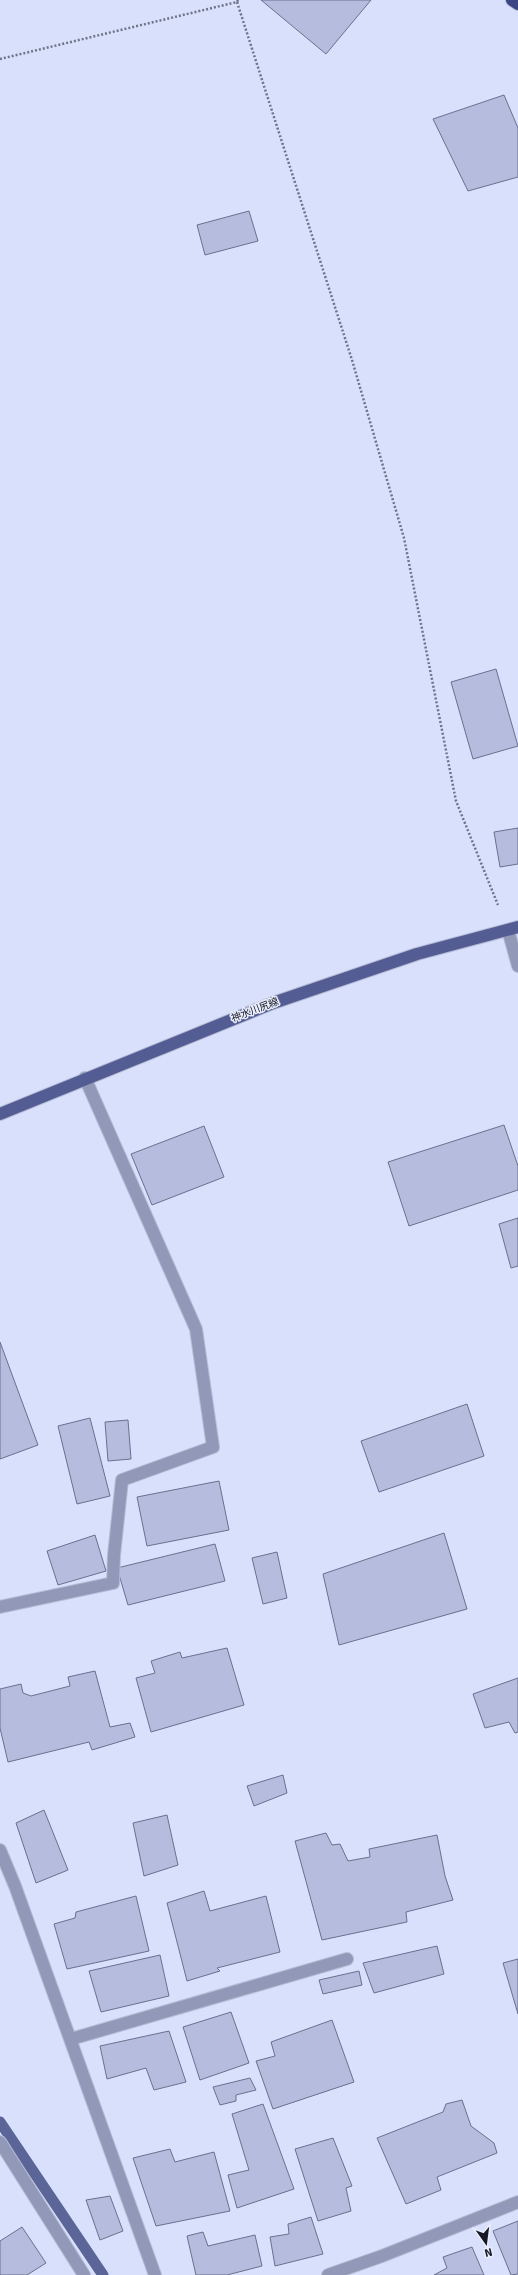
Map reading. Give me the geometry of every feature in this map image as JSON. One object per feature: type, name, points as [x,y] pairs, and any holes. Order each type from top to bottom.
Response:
[{"type":"highway","points":[[512,0],[518,4]]},
{"type":"main road","name":"神水川尻線","points":[[0,1114],[273,1002],[417,954],[513,929]]},
{"type":"street","points":[[513,929],[518,966]]},
{"type":"street","points":[[0,1607],[113,1583],[114,1555],[122,1480],[213,1447],[196,1328],[85,1078]]},
{"type":"street","points":[[0,1850],[16,1886],[155,2275]]},
{"type":"street","points":[[71,2039],[347,1959]]},
{"type":"street","points":[[0,2142],[84,2275]]},
{"type":"street","points":[[328,2275],[382,2256],[518,2202]]},
{"type":"path","points":[[0,59],[237,1],[352,360],[404,538],[456,801],[513,929]]},
{"type":"building","points":[[261,0],[371,0],[326,54]]},
{"type":"building","points":[[504,95],[518,128],[518,177],[468,191],[433,119]]},
{"type":"building","points":[[249,211],[258,241],[205,255],[197,225]]},
{"type":"building","points":[[496,669],[518,746],[473,759],[451,682]]},
{"type":"building","points":[[518,828],[518,864],[500,867],[494,832]]},
{"type":"building","points":[[504,1125],[518,1166],[518,1190],[409,1226],[388,1162]]},
{"type":"building","points":[[204,1126],[224,1177],[152,1205],[131,1154]]},
{"type":"building","points":[[518,1218],[518,1266],[511,1268],[499,1224]]},
{"type":"building","points":[[0,1342],[38,1445],[0,1459]]},
{"type":"building","points":[[467,1404],[484,1456],[379,1492],[361,1441]]},
{"type":"building","points":[[90,1418],[110,1496],[77,1504],[58,1426]]},
{"type":"building","points":[[128,1420],[131,1459],[108,1461],[105,1422]]},
{"type":"building","points":[[219,1481],[229,1530],[147,1546],[137,1497]]},
{"type":"building","points":[[444,1533],[467,1609],[339,1645],[323,1574]]},
{"type":"building","points":[[95,1535],[106,1571],[58,1585],[47,1551]]},
{"type":"building","points":[[215,1544],[225,1581],[128,1605],[117,1568]]},
{"type":"building","points":[[277,1552],[287,1598],[263,1604],[252,1558]]},
{"type":"building","points":[[227,1648],[244,1705],[151,1732],[136,1678],[155,1673],[151,1661],[180,1652],[182,1658]]},
{"type":"building","points":[[95,1671],[110,1727],[130,1723],[135,1737],[92,1750],[89,1742],[8,1762],[0,1728],[0,1689],[21,1684],[23,1693],[31,1696],[70,1686],[68,1677]]},
{"type":"building","points":[[518,1678],[518,1732],[515,1733],[509,1722],[485,1728],[473,1694]]},
{"type":"building","points":[[283,1775],[287,1793],[254,1806],[247,1786]]},
{"type":"building","points":[[44,1810],[68,1870],[36,1883],[16,1823]]},
{"type":"building","points":[[167,1815],[178,1865],[144,1876],[133,1823]]},
{"type":"building","points":[[326,1833],[332,1845],[340,1844],[348,1861],[370,1857],[369,1849],[437,1835],[445,1876],[453,1900],[406,1912],[407,1922],[322,1940],[295,1841]]},
{"type":"building","points":[[204,1891],[210,1911],[266,1896],[280,1952],[217,1968],[220,1971],[187,1981],[167,1903]]},
{"type":"building","points":[[136,1896],[149,1951],[67,1969],[54,1924],[75,1918],[76,1912]]},
{"type":"building","points":[[437,1946],[444,1974],[374,1993],[363,1963]]},
{"type":"building","points":[[160,1955],[169,1996],[101,2012],[89,1971]]},
{"type":"building","points":[[518,1959],[518,2014],[503,1963]]},
{"type":"building","points":[[359,1971],[362,1985],[323,1994],[319,1980]]},
{"type":"building","points":[[231,2012],[249,2063],[200,2080],[183,2027]]},
{"type":"building","points":[[332,2020],[354,2082],[273,2109],[256,2061],[275,2056],[271,2042]]},
{"type":"building","points":[[169,2031],[186,2082],[154,2090],[146,2068],[107,2079],[100,2046]]},
{"type":"building","points":[[250,2078],[256,2090],[236,2095],[236,2101],[220,2105],[213,2087]]},
{"type":"building","points":[[462,2100],[471,2126],[494,2143],[497,2153],[437,2177],[441,2190],[406,2204],[377,2138],[443,2112],[446,2104]]},
{"type":"building","points":[[263,2104],[294,2189],[237,2208],[228,2175],[249,2170],[232,2114]]},
{"type":"building","points":[[333,2138],[352,2186],[346,2188],[351,2211],[318,2221],[295,2149]]},
{"type":"building","points":[[170,2149],[175,2162],[214,2152],[230,2211],[156,2226],[133,2158]]},
{"type":"building","points":[[110,2196],[123,2231],[100,2240],[86,2200]]},
{"type":"building","points":[[311,2217],[323,2254],[275,2266],[270,2237],[289,2234],[288,2224]]},
{"type":"building","points":[[518,2221],[518,2274],[511,2275],[493,2231]]},
{"type":"building","points":[[22,2227],[46,2263],[27,2275],[0,2275],[0,2241]]},
{"type":"building","points":[[203,2232],[208,2246],[255,2235],[262,2266],[227,2275],[196,2275],[187,2236]]},
{"type":"building","points":[[472,2247],[484,2275],[434,2275],[447,2268],[443,2257]]},
{"type":"waterway","points":[[0,2122],[103,2275]]}]
